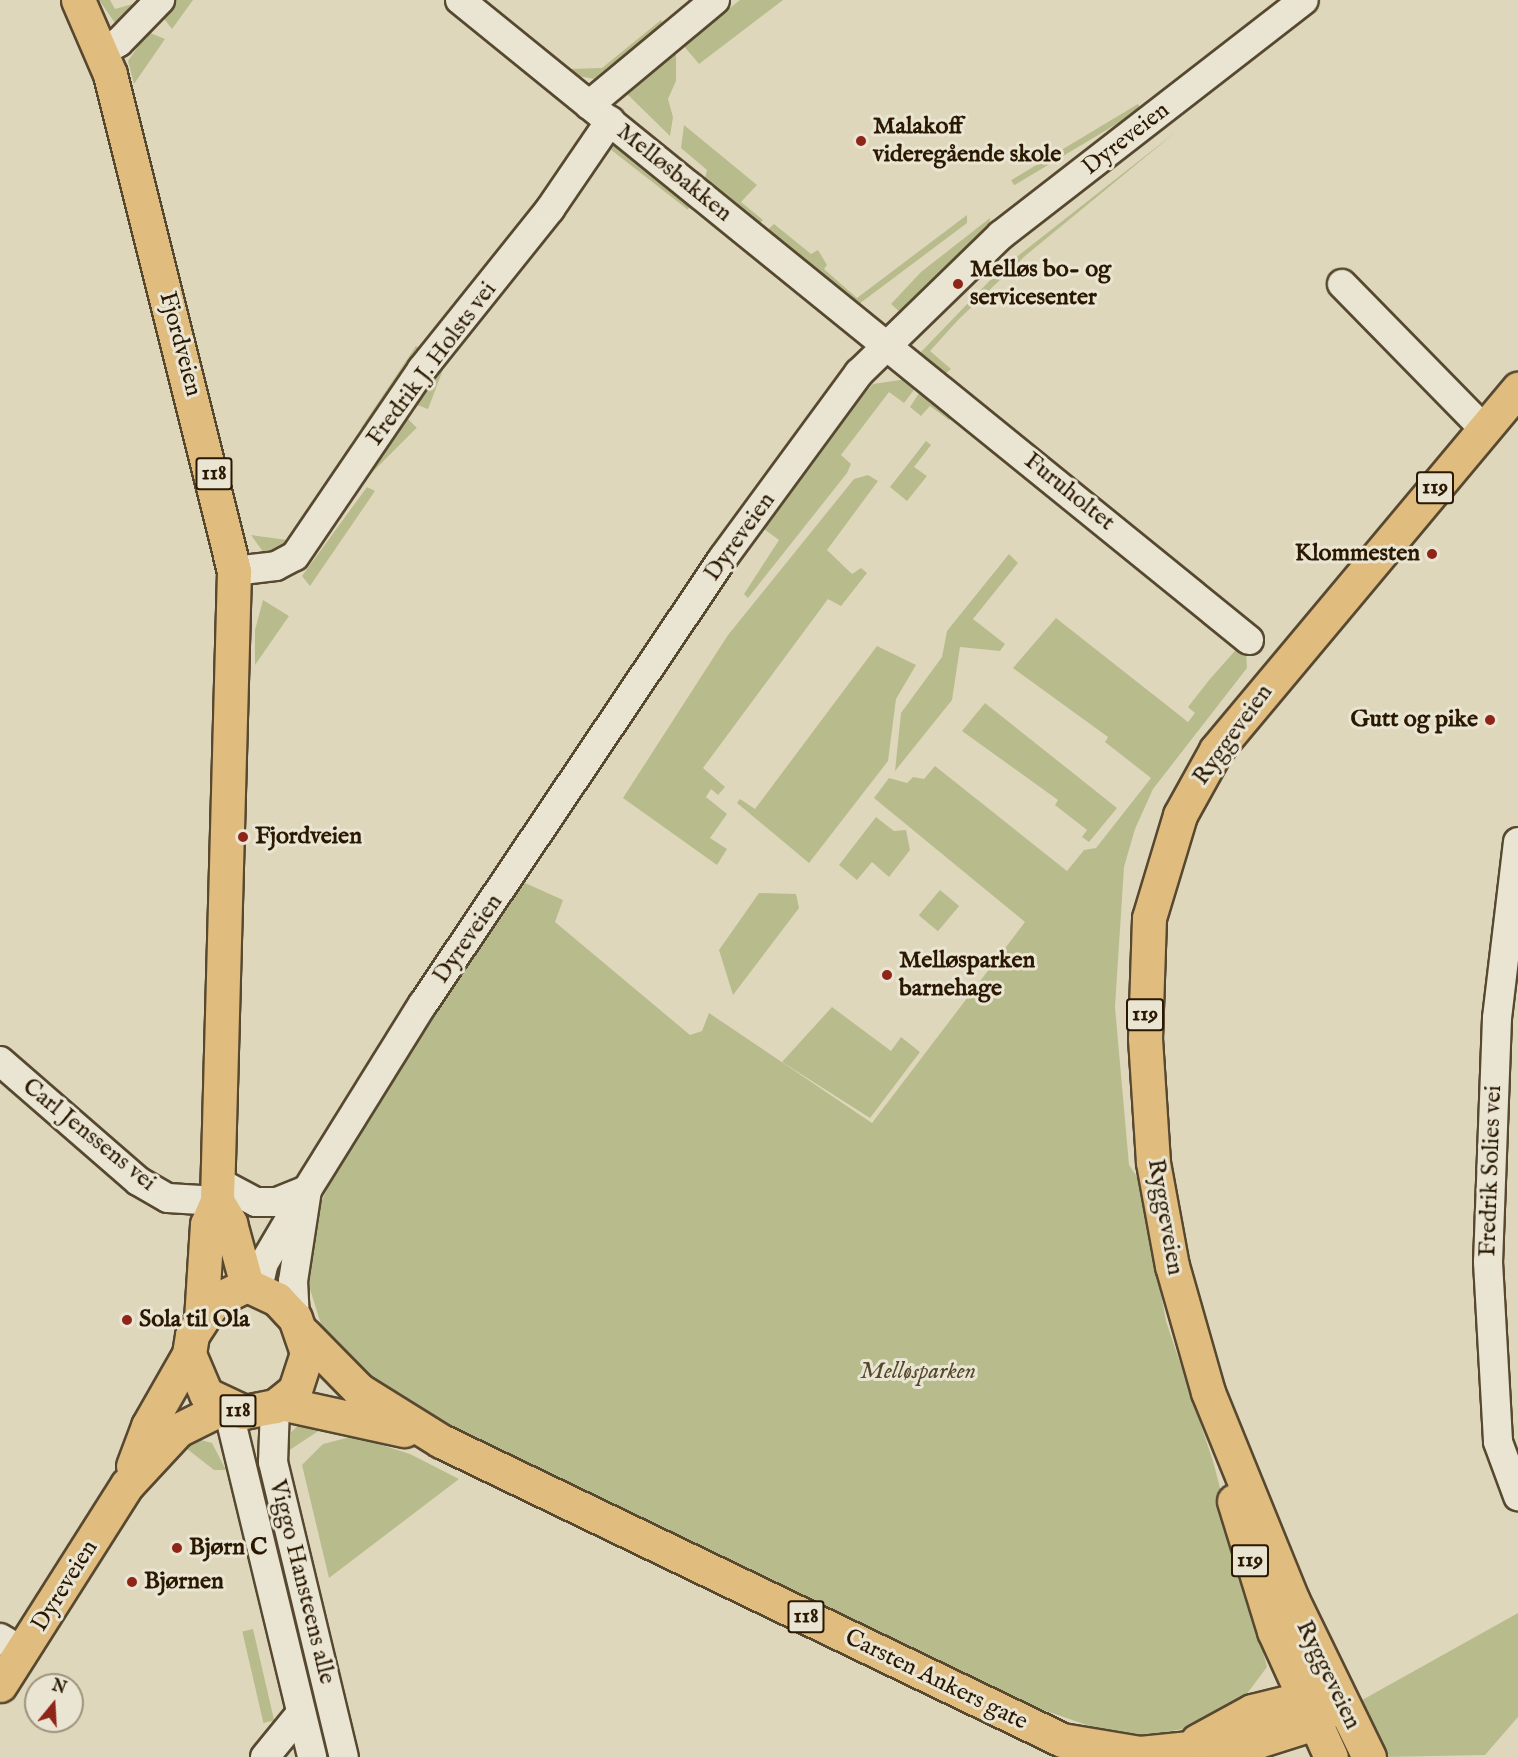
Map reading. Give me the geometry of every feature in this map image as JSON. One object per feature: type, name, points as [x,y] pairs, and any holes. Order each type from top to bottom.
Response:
[{"type":"main road","name":"Fjordveien","points":[[78,0],[104,51],[234,571],[217,1192],[207,1224],[201,1319]]},
{"type":"main road","name":"Ryggeveien","points":[[1331,1757],[1306,1712],[1245,1548],[1208,1392],[1172,1266],[1153,1162],[1145,972],[1157,880],[1180,815],[1216,750],[1518,389]]},
{"type":"main road","name":"Fjordveien","points":[[217,1192],[252,1287]]},
{"type":"main road","name":"118","points":[[252,1287],[300,1326],[304,1372],[278,1404],[260,1411],[226,1408],[200,1385],[189,1354],[201,1319],[226,1291],[252,1287]]},
{"type":"main road","name":"Carsten Ankers gate","points":[[300,1326],[359,1390],[441,1441],[1055,1749],[1182,1753],[1252,1711],[1306,1712],[1338,1701]]},
{"type":"main road","name":"Dyreveien","points":[[126,1485],[148,1426],[189,1354]]},
{"type":"main road","name":"Ryggeveien","points":[[1208,1392],[1338,1701],[1369,1757]]},
{"type":"main road","name":"Carsten Ankers gate","points":[[278,1404],[345,1414],[441,1441]]},
{"type":"main road","name":"Dyreveien","points":[[0,1685],[12,1645],[126,1485],[178,1431],[226,1408]]},
{"type":"street","points":[[104,51],[119,42],[160,0]]},
{"type":"street","name":"Melløsbakken","points":[[460,0],[888,346]]},
{"type":"street","name":"Fredrik J. Holsts vei","points":[[234,571],[276,567],[295,556],[422,369],[550,209],[599,113],[715,0]]},
{"type":"street","name":"Dyreveien","points":[[252,1287],[307,1190],[423,1004],[723,558],[859,374],[1001,235],[1304,0]]},
{"type":"street","points":[[1342,284],[1485,430]]},
{"type":"street","name":"Furuholtet","points":[[888,346],[1249,640]]},
{"type":"street","name":"Fredrik Solies vei","points":[[1518,842],[1497,1018],[1488,1262],[1498,1442],[1518,1496]]},
{"type":"street","name":"Carl Jenssens vei","points":[[0,1061],[138,1181],[168,1198],[217,1192]]},
{"type":"street","points":[[217,1192],[256,1202],[277,1202],[307,1190]]},
{"type":"street","name":"Dyreveien","points":[[300,1326],[292,1281],[307,1190]]},
{"type":"street","name":"Viggo Hansteens alle","points":[[278,1404],[273,1462],[344,1757]]},
{"type":"street","name":"Viggo Hansteens alle","points":[[226,1408],[312,1757]]},
{"type":"street","points":[[265,1757],[301,1713]]},
{"type":"green space","points":[[99,0],[110,0],[115,9],[147,0],[115,23]]},
{"type":"green space","points":[[172,0],[193,0],[172,29],[162,16]]},
{"type":"green space","points":[[740,0],[783,0],[699,64],[683,45]]},
{"type":"green space","points":[[661,20],[664,25],[594,79],[573,75],[533,45],[568,69],[602,68]]},
{"type":"green space","points":[[148,32],[165,39],[134,84],[128,61]]},
{"type":"green space","points":[[676,51],[676,81],[668,99],[673,117],[670,136],[625,92]]},
{"type":"green space","points":[[1138,104],[1141,109],[1014,185],[1011,180]]},
{"type":"green space","points":[[684,125],[757,185],[741,202],[763,220],[755,228],[703,186],[707,170],[681,148]]},
{"type":"green space","points":[[1177,131],[1025,256],[958,320],[930,351],[951,369],[945,374],[920,353],[1000,270]]},
{"type":"green space","points":[[608,141],[691,206],[688,210],[605,145]]},
{"type":"green space","points":[[967,215],[967,223],[855,307],[763,234],[774,224],[811,254],[818,250],[827,265],[824,269],[857,298]]},
{"type":"green space","points":[[990,218],[989,229],[901,313],[891,304],[921,272]]},
{"type":"green space","points":[[416,346],[421,349],[365,431],[361,428]]},
{"type":"green space","points":[[447,359],[428,409],[417,405]]},
{"type":"green space","points":[[914,378],[917,386],[904,403],[889,392],[841,455],[851,464],[847,473],[748,598],[744,594],[779,540],[764,529],[854,405],[873,384]]},
{"type":"green space","points":[[923,387],[953,414],[949,420],[930,406],[921,416],[910,407]]},
{"type":"green space","points":[[404,415],[417,428],[370,474],[357,462]]},
{"type":"green space","points":[[926,441],[931,445],[914,467],[927,476],[907,501],[890,487]]},
{"type":"green space","points":[[350,445],[354,447],[288,547],[264,553],[251,535],[287,540]]},
{"type":"green space","points":[[868,475],[878,481],[827,550],[852,574],[861,568],[867,573],[841,606],[828,599],[703,768],[725,787],[718,795],[711,789],[706,797],[727,814],[710,838],[727,849],[717,865],[623,798],[728,635],[854,479]]},
{"type":"green space","points":[[367,487],[375,491],[310,586],[302,576]]},
{"type":"green space","points":[[1009,554],[1018,563],[973,619],[1005,644],[1000,651],[960,647],[952,700],[895,771],[901,713],[942,657],[947,631]]},
{"type":"green space","points":[[263,600],[289,616],[255,665],[255,630]]},
{"type":"green space","name":"Melløsparken","points":[[1056,618],[1188,722],[1195,713],[1188,707],[1210,679],[1241,644],[1246,650],[1247,668],[1153,789],[1135,829],[1124,867],[1115,1007],[1129,1165],[1140,1181],[1166,1321],[1213,1461],[1267,1667],[1243,1699],[1182,1729],[1150,1735],[1104,1731],[1023,1703],[445,1426],[368,1385],[325,1337],[309,1286],[319,1207],[343,1152],[523,882],[563,900],[555,922],[690,1035],[702,1031],[709,1013],[872,1123],[1025,922],[874,798],[889,778],[907,783],[913,777],[924,779],[935,766],[1067,871],[1084,850],[1096,848],[1151,778],[1105,742],[1108,737],[1013,668]]},
{"type":"green space","points":[[877,646],[916,665],[896,699],[888,761],[809,863],[737,803],[740,799],[755,809]]},
{"type":"green space","points":[[985,703],[1117,808],[1089,842],[1082,837],[1087,830],[1055,805],[1058,800],[962,731]]},
{"type":"green space","points":[[876,817],[894,831],[906,830],[910,850],[889,877],[872,862],[857,880],[839,865]]},
{"type":"green space","points":[[940,890],[959,906],[938,931],[919,915]]},
{"type":"green space","points":[[759,893],[796,894],[799,908],[733,995],[719,950]]},
{"type":"green space","points":[[832,1007],[891,1051],[901,1037],[920,1052],[870,1118],[782,1062]]},
{"type":"green space","points":[[303,1421],[332,1422],[285,1453],[287,1436]]},
{"type":"green space","points":[[354,1436],[410,1454],[459,1479],[329,1578],[302,1465],[323,1444]]},
{"type":"green space","points":[[190,1437],[212,1443],[226,1470],[214,1470],[177,1441]]},
{"type":"green space","points":[[263,1471],[309,1672],[298,1674],[251,1474]]},
{"type":"green space","points":[[1518,1613],[1518,1717],[1485,1755],[1382,1757],[1355,1704]]},
{"type":"green space","points":[[253,1629],[274,1721],[263,1723],[242,1631]]},
{"type":"place","name":"Malakoff videregående skole","points":[[861,141]]},
{"type":"place","name":"Melløs bo- og servicesenter","points":[[958,284]]},
{"type":"place","name":"Klommesten","points":[[1432,554]]},
{"type":"place","name":"Gutt og pike","points":[[1490,720]]},
{"type":"place","name":"Fjordveien","points":[[243,837]]},
{"type":"place","name":"Melløsparken barnehage","points":[[887,975]]},
{"type":"place","name":"Sola til Ola","points":[[127,1320]]},
{"type":"place","name":"Bjørn C","points":[[177,1548]]},
{"type":"place","name":"Bjørnen","points":[[132,1582]]}]
